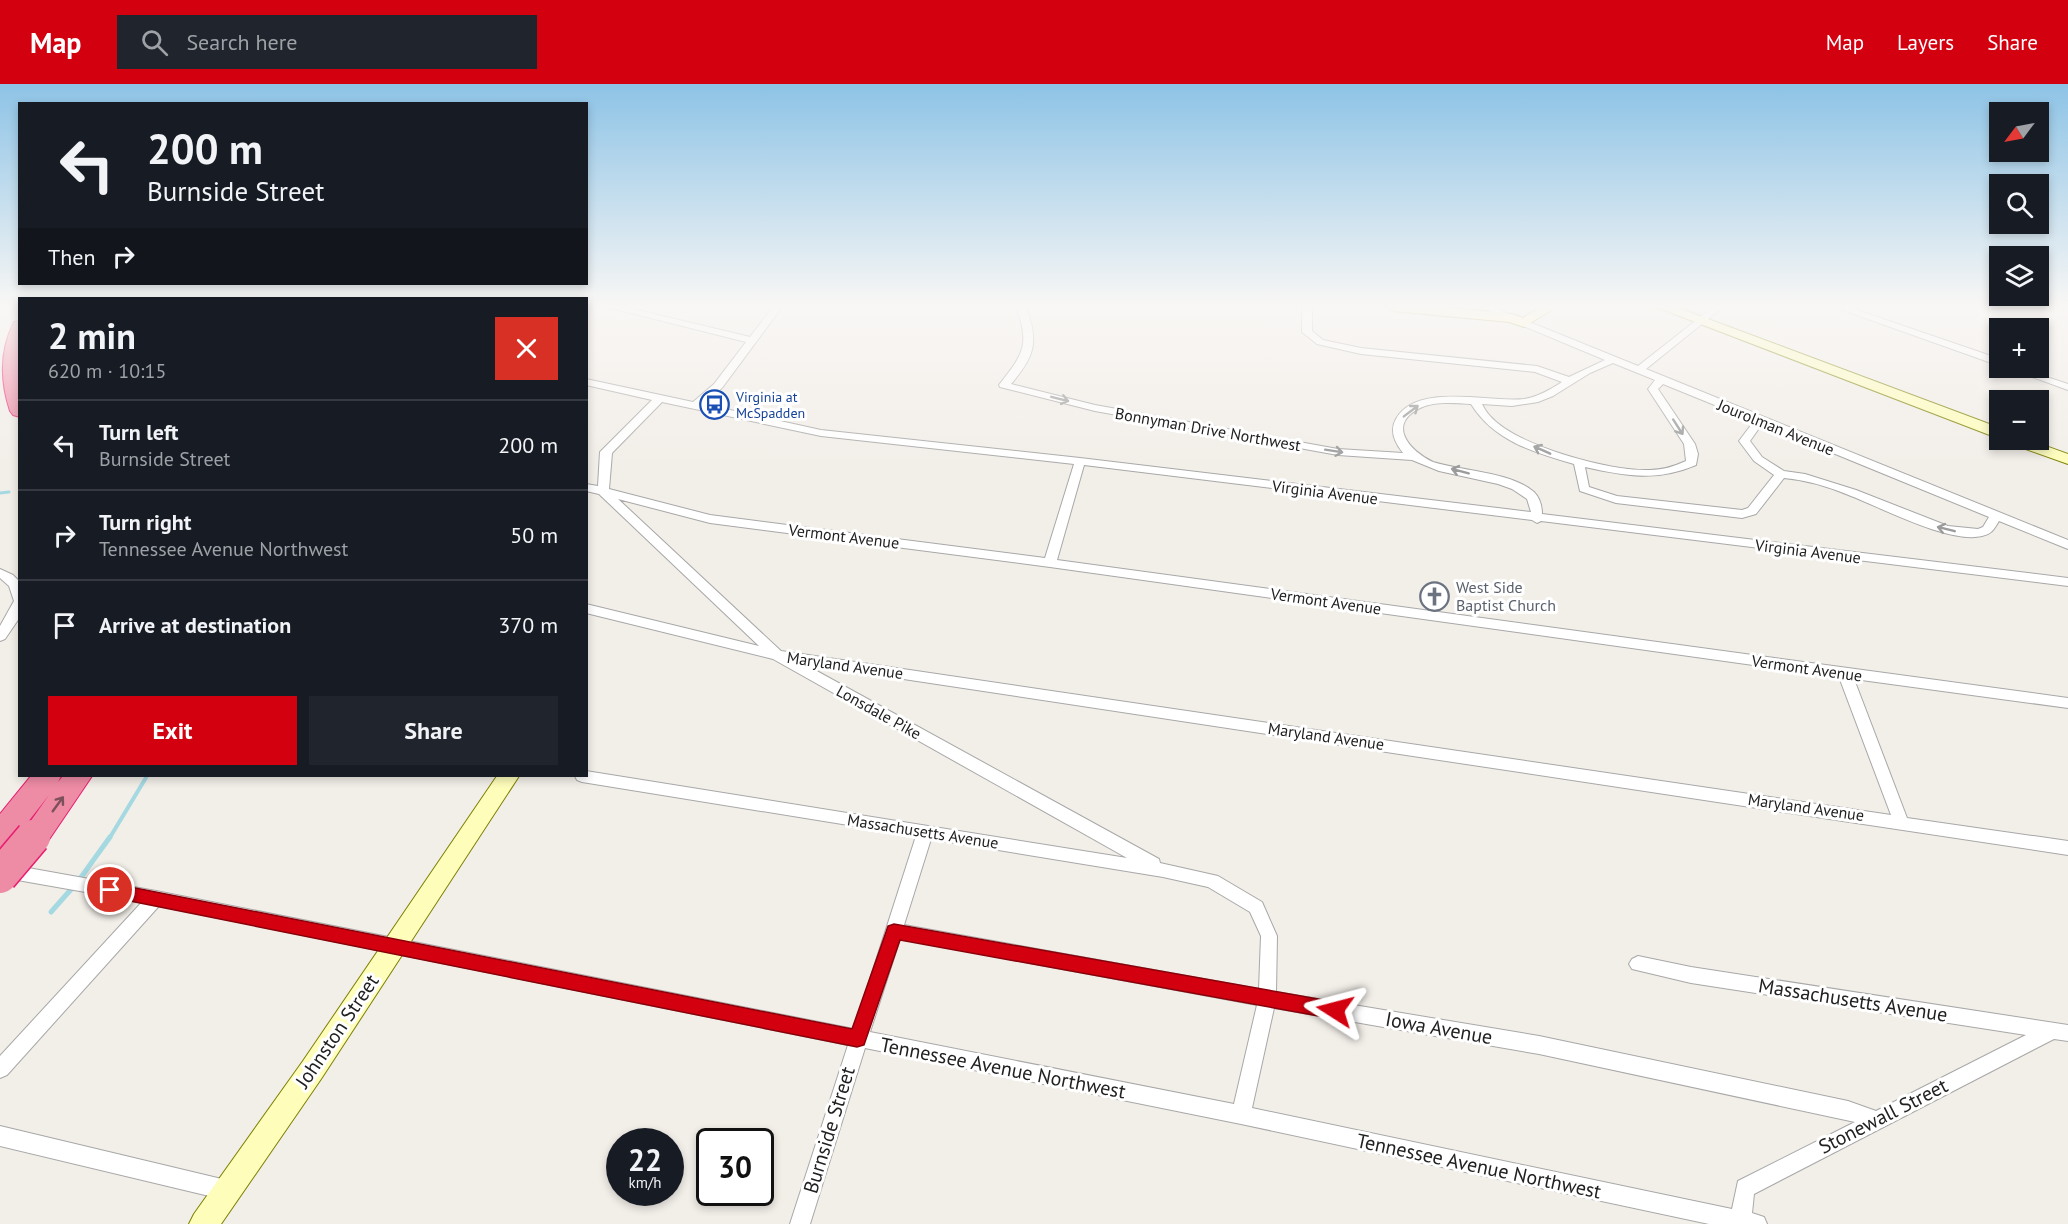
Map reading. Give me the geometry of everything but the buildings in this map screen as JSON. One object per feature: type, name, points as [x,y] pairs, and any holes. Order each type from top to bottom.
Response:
[{"type":"highway","points":[[8,360],[13,397],[18,407]]},
{"type":"highway","points":[[0,876],[16,830],[46,777]]},
{"type":"highway","points":[[16,830],[77,777]]},
{"type":"street","points":[[696,405],[718,386],[738,360]]},
{"type":"street","name":"Bonnyman Drive Northwest","points":[[1024,360],[1004,385],[1095,408],[1338,452],[1415,458],[1508,483],[1535,501],[1537,519]]},
{"type":"street","points":[[1451,360],[1537,369],[1570,381]]},
{"type":"street","points":[[1415,458],[1401,443],[1397,433],[1399,423],[1407,412],[1426,401],[1526,402],[1552,393],[1570,381],[1612,360]]},
{"type":"street","name":"Jourolman Avenue","points":[[1612,360],[2068,545]]},
{"type":"street","points":[[1638,371],[1651,360]]},
{"type":"street","points":[[1803,360],[1989,430]]},
{"type":"street","points":[[2041,378],[2068,387]]},
{"type":"street","points":[[1476,403],[1479,412],[1487,421],[1504,432],[1551,454],[1579,463],[1648,474],[1676,471],[1692,463],[1692,451],[1678,426],[1656,398],[1653,388],[1661,380]]},
{"type":"street","name":"Virginia Avenue","points":[[588,382],[820,433],[1080,461],[1537,519],[2068,582]]},
{"type":"street","points":[[603,491],[606,452],[659,399]]},
{"type":"street","points":[[1759,421],[1744,441],[1758,459],[1781,474],[1801,476],[1843,489],[1946,530],[1979,533],[1987,530],[1996,516]]},
{"type":"street","points":[[2043,450],[2068,459]]},
{"type":"street","points":[[1050,563],[1080,461]]},
{"type":"street","points":[[1579,463],[1584,489],[1596,495],[1742,514],[1752,511],[1781,474]]},
{"type":"street","name":"Vermont Avenue","points":[[588,487],[710,519],[1050,563],[2068,703]]},
{"type":"street","name":"Lonsdale Pike","points":[[603,491],[777,655],[1163,870]]},
{"type":"street","points":[[0,573],[11,578],[18,593]]},
{"type":"street","points":[[0,636],[18,604]]},
{"type":"street","name":"Maryland Avenue","points":[[588,608],[777,655],[2068,848]]},
{"type":"street","points":[[1845,674],[1901,822]]},
{"type":"street","name":"Johnston Street","points":[[204,1224],[312,1070],[393,945],[507,777]]},
{"type":"street","name":"Massachusetts Avenue","points":[[588,777],[1163,870],[1212,880],[1256,907],[1269,936],[1267,999]]},
{"type":"street","name":"Burnside Street","points":[[800,1224],[857,1039],[926,831]]},
{"type":"street","name":"Tennessee Avenue Northwest","points":[[0,869],[393,945],[1240,1115],[1749,1223]]},
{"type":"street","points":[[0,1069],[156,898]]},
{"type":"street","name":"Iowa Avenue","points":[[894,932],[1539,1045],[1848,1110],[1874,1120]]},
{"type":"street","name":"Massachusetts Avenue","points":[[1638,964],[1691,975],[2060,1032]]},
{"type":"street","points":[[1240,1115],[1267,999]]},
{"type":"street","name":"Stonewall Street","points":[[1749,1223],[1745,1188],[1874,1120],[2060,1032]]},
{"type":"street","points":[[0,1136],[226,1190]]},
{"type":"waterway","points":[[0,493],[9,492]]},
{"type":"waterway","points":[[109,839],[146,777]]},
{"type":"waterway","points":[[79,880],[110,837]]},
{"type":"waterway","points":[[51,912],[74,886]]},
{"type":"place","name":"Virginia at McSpadden","points":[[715,405]]},
{"type":"place","name":"West Side Baptist Church","points":[[1435,596]]},
{"type":"route","points":[[110,890],[350,936],[857,1039],[894,932],[1335,1010]]}]
